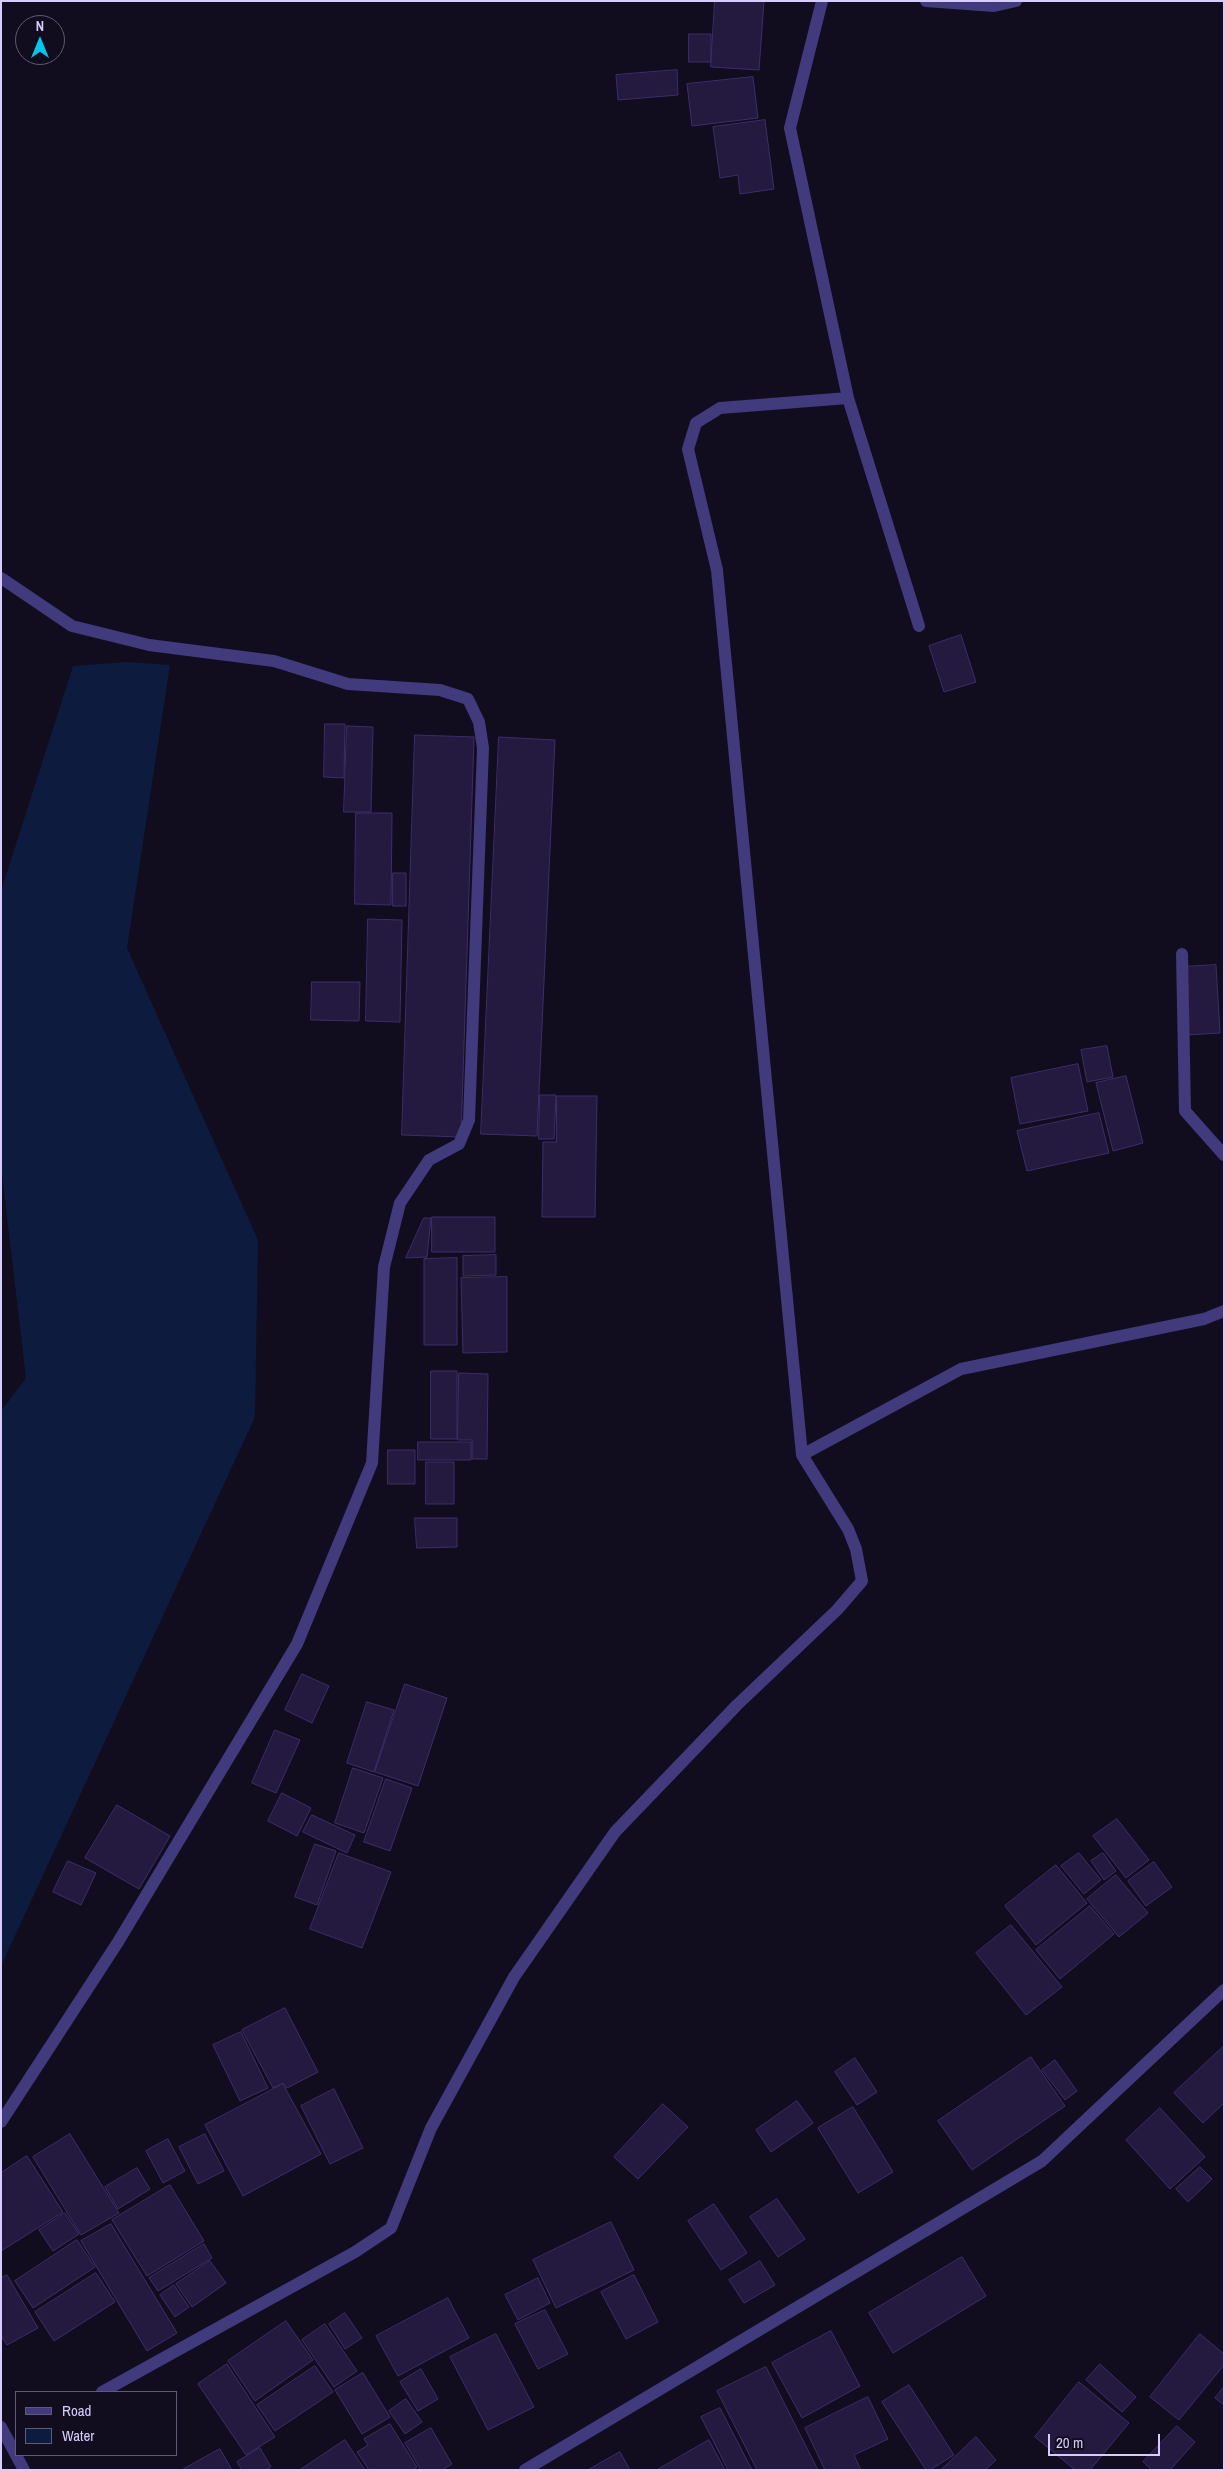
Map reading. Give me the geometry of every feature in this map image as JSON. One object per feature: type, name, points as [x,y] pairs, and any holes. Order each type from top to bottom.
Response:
[{"type":"street","points":[[822,1],[790,128],[848,398],[919,626]]},
{"type":"street","points":[[926,1],[994,6],[1016,1]]},
{"type":"street","points":[[104,2391],[355,2252],[391,2228],[431,2128],[514,1977],[615,1832],[737,1705],[837,1610],[862,1581],[856,1549],[848,1529],[802,1455],[717,570],[688,449],[696,423],[720,408],[848,398]]},
{"type":"street","points":[[1,578],[72,626],[149,645],[274,661],[348,684],[440,690],[468,699],[479,722],[483,748],[469,1120],[458,1144],[429,1160],[400,1203],[384,1267],[372,1463],[297,1644],[118,1942],[1,2122]]},
{"type":"street","points":[[1182,954],[1185,1111],[1224,1154]]},
{"type":"street","points":[[802,1455],[961,1369],[1204,1319],[1224,1311]]},
{"type":"street","points":[[525,2470],[1042,2161],[1224,1990]]},
{"type":"street","points":[[1,2427],[13,2442]]},
{"type":"street","points":[[18,2456],[24,2470]]},
{"type":"water","points":[[127,662],[170,665],[127,948],[258,1240],[255,1417],[1,1966],[1,1411],[26,1378],[1,1166],[1,891],[73,666]]},
{"type":"building","points":[[715,1],[764,1],[759,70],[711,67]]},
{"type":"building","points":[[689,34],[711,34],[711,62],[689,62]]},
{"type":"building","points":[[677,70],[678,95],[618,100],[616,75]]},
{"type":"building","points":[[753,77],[758,118],[692,126],[687,84]]},
{"type":"building","points":[[765,120],[774,189],[740,194],[738,175],[720,178],[713,127]]},
{"type":"building","points":[[961,635],[976,682],[944,692],[929,646]]},
{"type":"building","points":[[325,724],[345,724],[344,778],[324,777]]},
{"type":"building","points":[[347,726],[373,727],[371,812],[344,812]]},
{"type":"building","points":[[415,735],[474,737],[461,1137],[402,1135]]},
{"type":"building","points":[[499,737],[555,740],[537,1136],[481,1134]]},
{"type":"building","points":[[356,813],[392,813],[391,905],[355,904]]},
{"type":"building","points":[[393,873],[406,873],[406,906],[393,906]]},
{"type":"building","points":[[368,919],[402,920],[400,1022],[366,1021]]},
{"type":"building","points":[[1216,965],[1220,1033],[1187,1035],[1182,967]]},
{"type":"building","points":[[312,982],[360,982],[359,1021],[311,1020]]},
{"type":"building","points":[[1107,1046],[1113,1077],[1087,1082],[1081,1050]]},
{"type":"building","points":[[1078,1064],[1088,1111],[1020,1124],[1011,1078]]},
{"type":"building","points":[[1126,1076],[1143,1143],[1113,1151],[1096,1083]]},
{"type":"building","points":[[540,1095],[556,1095],[554,1139],[539,1139]]},
{"type":"building","points":[[557,1096],[597,1096],[595,1217],[542,1217],[543,1142],[556,1142]]},
{"type":"building","points":[[1099,1113],[1109,1153],[1027,1171],[1017,1131]]},
{"type":"building","points":[[432,1217],[495,1217],[495,1252],[432,1252]]},
{"type":"building","points":[[424,1218],[431,1218],[427,1257],[406,1258]]},
{"type":"building","points":[[496,1255],[496,1275],[463,1276],[463,1256]]},
{"type":"building","points":[[457,1258],[457,1345],[424,1345],[424,1259]]},
{"type":"building","points":[[507,1277],[507,1352],[463,1353],[461,1278]]},
{"type":"building","points":[[431,1371],[457,1371],[457,1439],[431,1439]]},
{"type":"building","points":[[459,1373],[488,1374],[487,1459],[472,1459],[472,1440],[458,1440]]},
{"type":"building","points":[[418,1442],[471,1442],[471,1460],[418,1460]]},
{"type":"building","points":[[388,1450],[415,1450],[415,1484],[388,1484]]},
{"type":"building","points":[[426,1462],[454,1462],[454,1504],[426,1504]]},
{"type":"building","points":[[415,1518],[457,1518],[457,1547],[417,1548]]},
{"type":"building","points":[[302,1674],[329,1686],[312,1723],[285,1710]]},
{"type":"building","points":[[405,1684],[447,1698],[418,1786],[375,1772]]},
{"type":"building","points":[[367,1702],[394,1710],[374,1772],[347,1763]]},
{"type":"building","points":[[275,1730],[300,1740],[276,1793],[252,1783]]},
{"type":"building","points":[[353,1768],[383,1778],[364,1833],[335,1823]]},
{"type":"building","points":[[386,1779],[412,1788],[390,1851],[364,1842]]},
{"type":"building","points":[[282,1793],[311,1808],[297,1836],[268,1821]]},
{"type":"building","points":[[117,1805],[170,1836],[139,1889],[85,1858]]},
{"type":"building","points":[[312,1815],[355,1835],[347,1853],[303,1832]]},
{"type":"building","points":[[1117,1819],[1149,1860],[1126,1878],[1093,1836]]},
{"type":"building","points":[[315,1844],[336,1851],[317,1905],[295,1897]]},
{"type":"building","points":[[339,1853],[391,1872],[362,1948],[310,1929]]},
{"type":"building","points":[[1079,1853],[1101,1880],[1084,1894],[1061,1866]]},
{"type":"building","points":[[1103,1853],[1116,1871],[1104,1880],[1091,1861]]},
{"type":"building","points":[[68,1861],[96,1873],[81,1905],[53,1892]]},
{"type":"building","points":[[1154,1862],[1172,1887],[1146,1906],[1128,1881]]},
{"type":"building","points":[[1056,1865],[1087,1903],[1036,1945],[1005,1906]]},
{"type":"building","points":[[1116,1875],[1148,1913],[1119,1937],[1087,1899]]},
{"type":"building","points":[[1090,1906],[1114,1934],[1060,1979],[1036,1950]]},
{"type":"building","points":[[1011,1925],[1062,1987],[1026,2015],[976,1953]]},
{"type":"building","points":[[285,2008],[318,2072],[287,2088],[283,2083],[273,2088],[242,2030]]},
{"type":"building","points":[[241,2032],[268,2088],[240,2101],[213,2045]]},
{"type":"building","points":[[1224,2046],[1224,2103],[1203,2123],[1174,2093]]},
{"type":"building","points":[[1031,2057],[1065,2106],[972,2170],[938,2121]]},
{"type":"building","points":[[855,2058],[877,2092],[857,2105],[835,2072]]},
{"type":"building","points":[[1055,2060],[1077,2091],[1065,2100],[1042,2070]]},
{"type":"building","points":[[283,2084],[321,2154],[243,2196],[205,2125]]},
{"type":"building","points":[[334,2089],[363,2148],[330,2164],[301,2106]]},
{"type":"building","points":[[797,2101],[813,2123],[771,2152],[756,2130]]},
{"type":"building","points":[[663,2104],[688,2127],[638,2179],[614,2157]]},
{"type":"building","points":[[853,2107],[893,2172],[858,2193],[818,2128]]},
{"type":"building","points":[[1160,2108],[1205,2157],[1170,2189],[1126,2140]]},
{"type":"building","points":[[70,2134],[119,2213],[81,2235],[33,2157]]},
{"type":"building","points":[[205,2134],[224,2171],[198,2184],[179,2147]]},
{"type":"building","points":[[168,2139],[185,2171],[163,2183],[146,2151]]},
{"type":"building","points":[[27,2156],[63,2212],[1,2251],[1,2173]]},
{"type":"building","points":[[1200,2167],[1212,2179],[1188,2202],[1176,2189]]},
{"type":"building","points":[[137,2168],[150,2189],[118,2209],[105,2187]]},
{"type":"building","points":[[170,2185],[204,2241],[147,2276],[112,2220]]},
{"type":"building","points":[[777,2199],[805,2239],[778,2257],[750,2217]]},
{"type":"building","points":[[714,2204],[747,2253],[721,2270],[688,2221]]},
{"type":"building","points":[[65,2213],[79,2234],[53,2251],[39,2230]]},
{"type":"building","points":[[611,2222],[634,2270],[556,2308],[533,2260]]},
{"type":"building","points":[[111,2224],[177,2333],[147,2351],[81,2241]]},
{"type":"building","points":[[77,2240],[95,2267],[33,2308],[15,2281]]},
{"type":"building","points":[[204,2244],[212,2258],[158,2291],[149,2278]]},
{"type":"building","points":[[962,2257],[986,2296],[893,2353],[869,2313]]},
{"type":"building","points":[[210,2261],[226,2283],[192,2307],[176,2284]]},
{"type":"building","points":[[760,2261],[775,2285],[744,2303],[729,2280]]},
{"type":"building","points":[[96,2273],[115,2302],[54,2341],[35,2312]]},
{"type":"building","points":[[7,2275],[38,2328],[7,2345],[1,2336],[1,2278]]},
{"type":"building","points":[[634,2275],[658,2322],[626,2339],[601,2292]]},
{"type":"building","points":[[538,2278],[550,2303],[518,2320],[505,2295]]},
{"type":"building","points":[[174,2285],[189,2307],[175,2317],[160,2295]]},
{"type":"building","points":[[448,2298],[469,2338],[398,2376],[376,2336]]},
{"type":"building","points":[[545,2310],[568,2354],[538,2369],[515,2324]]},
{"type":"building","points":[[345,2313],[362,2338],[345,2349],[329,2324]]},
{"type":"building","points":[[286,2321],[313,2360],[255,2401],[228,2361]]},
{"type":"building","points":[[325,2324],[357,2371],[334,2387],[302,2340]]},
{"type":"building","points":[[831,2331],[860,2386],[802,2418],[772,2363]]},
{"type":"building","points":[[496,2334],[534,2407],[488,2430],[450,2357]]},
{"type":"building","points":[[1200,2334],[1224,2354],[1224,2365],[1179,2420],[1150,2397]]},
{"type":"building","points":[[227,2364],[275,2437],[246,2455],[198,2384]]},
{"type":"building","points":[[1100,2364],[1136,2397],[1122,2412],[1086,2380]]},
{"type":"building","points":[[315,2366],[333,2392],[275,2431],[257,2405]]},
{"type":"building","points":[[766,2367],[818,2470],[757,2470],[717,2391]]},
{"type":"building","points":[[421,2369],[438,2399],[418,2411],[400,2382]]},
{"type":"building","points":[[363,2373],[390,2417],[362,2434],[335,2390]]},
{"type":"building","points":[[1079,2382],[1129,2423],[1090,2470],[1075,2470],[1035,2437]]},
{"type":"building","points":[[909,2385],[954,2455],[930,2470],[926,2470],[882,2402]]},
{"type":"building","points":[[1224,2387],[1224,2405],[1215,2398]]},
{"type":"building","points":[[868,2397],[888,2439],[854,2455],[861,2470],[825,2470],[805,2428]]},
{"type":"building","points":[[406,2399],[422,2422],[405,2434],[389,2411]]},
{"type":"building","points":[[720,2408],[752,2470],[728,2470],[701,2417]]},
{"type":"building","points":[[390,2424],[417,2467],[413,2470],[369,2470],[357,2452],[368,2445],[364,2439]]},
{"type":"building","points":[[1177,2426],[1195,2442],[1170,2470],[1152,2470],[1143,2462]]},
{"type":"building","points":[[431,2428],[452,2464],[442,2470],[421,2470],[405,2443]]},
{"type":"building","points":[[976,2437],[996,2460],[985,2470],[941,2470]]},
{"type":"building","points":[[345,2440],[365,2470],[300,2470]]},
{"type":"building","points":[[709,2440],[725,2470],[657,2470]]},
{"type":"building","points":[[260,2448],[271,2467],[266,2470],[242,2470],[237,2462]]},
{"type":"building","points":[[220,2449],[232,2470],[182,2470]]},
{"type":"building","points":[[620,2452],[630,2470],[588,2470]]}]
